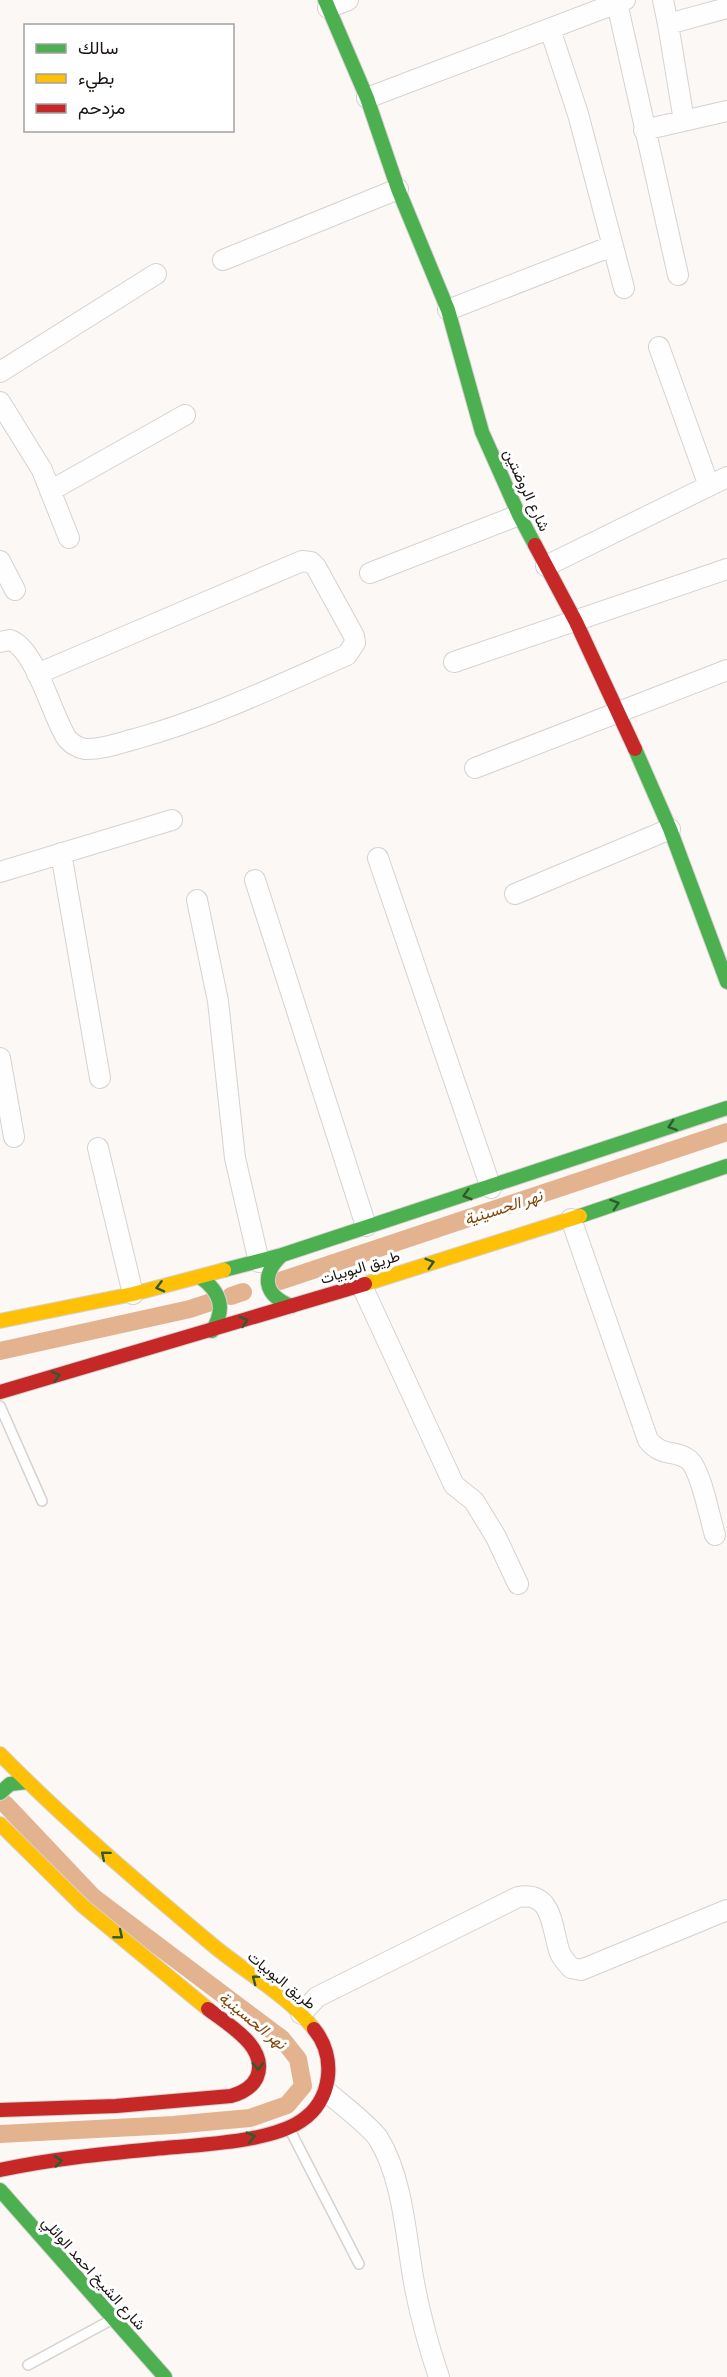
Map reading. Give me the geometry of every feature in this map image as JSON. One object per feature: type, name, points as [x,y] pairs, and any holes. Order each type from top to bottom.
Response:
[{"type":"main road","name":"شارع الروضتين","points":[[327,4],[367,98],[398,189],[448,310],[482,432],[519,515],[576,622],[619,713],[670,829],[727,982]]},
{"type":"main road","points":[[0,1321],[133,1294],[259,1262],[491,1188],[727,1108]]},
{"type":"main road","name":"طريق البوبيات","points":[[0,1392],[212,1331],[571,1219],[727,1166]]},
{"type":"main road","points":[[282,1255],[274,1261],[267,1280],[269,1289],[282,1304],[292,1306]]},
{"type":"main road","points":[[200,1277],[218,1291],[222,1301],[219,1322],[212,1331]]},
{"type":"main road","name":"طريق البوبيات","points":[[0,1754],[106,1855],[229,1959],[301,2014],[318,2033],[328,2054],[330,2072],[327,2092]]},
{"type":"main road","points":[[0,1793],[10,1784],[27,1782]]},
{"type":"main road","points":[[0,1824],[83,1906],[248,2042],[255,2049],[260,2066],[255,2084],[240,2094],[162,2104],[0,2110]]},
{"type":"main road","points":[[0,2170],[58,2160],[242,2139],[289,2128],[313,2113],[327,2092]]},
{"type":"main road","name":"شارع الشيخ احمد الوائلي","points":[[0,2190],[165,2377]]},
{"type":"street","points":[[327,4],[348,0]]},
{"type":"street","points":[[663,0],[684,122]]},
{"type":"street","points":[[367,98],[621,2],[644,130],[678,275]]},
{"type":"street","points":[[668,24],[727,8]]},
{"type":"street","points":[[550,29],[578,114],[624,288]]},
{"type":"street","points":[[644,130],[727,111]]},
{"type":"street","points":[[223,260],[398,189]]},
{"type":"street","points":[[448,310],[612,246]]},
{"type":"street","points":[[0,372],[156,274]]},
{"type":"street","points":[[659,347],[709,486]]},
{"type":"street","points":[[0,402],[42,471],[69,538]]},
{"type":"street","points":[[50,491],[185,415]]},
{"type":"street","points":[[546,566],[727,477]]},
{"type":"street","points":[[370,573],[519,515]]},
{"type":"street","points":[[0,561],[15,590]]},
{"type":"street","points":[[0,642],[10,640],[19,644],[37,674],[66,736],[81,748],[93,748],[155,734],[215,713],[347,655],[356,643],[316,567],[311,562],[302,561],[37,674]]},
{"type":"street","points":[[454,662],[727,569]]},
{"type":"street","points":[[476,768],[727,670]]},
{"type":"street","points":[[0,872],[171,820]]},
{"type":"street","points":[[515,894],[670,829]]},
{"type":"street","points":[[61,853],[100,1078]]},
{"type":"street","points":[[378,858],[491,1188]]},
{"type":"street","points":[[255,880],[366,1226]]},
{"type":"street","points":[[197,900],[218,1000],[235,1158],[259,1262]]},
{"type":"street","points":[[0,1058],[14,1137]]},
{"type":"street","points":[[98,1148],[133,1294]]},
{"type":"street","points":[[571,1219],[648,1440],[660,1452],[690,1460],[698,1472],[715,1536]]},
{"type":"street","points":[[361,1284],[454,1485],[474,1501],[496,1537],[518,1584]]},
{"type":"street","points":[[301,2014],[317,1997],[518,1897],[530,1895],[540,1900],[549,1912],[561,1955],[571,1968],[581,1970],[727,1910]]},
{"type":"street","points":[[327,2092],[376,2135],[385,2150],[401,2200],[415,2289],[431,2356],[439,2377]]},
{"type":"lane","points":[[0,1406],[42,1501]]},
{"type":"lane","points":[[289,2128],[359,2264]]},
{"type":"lane","points":[[28,2365],[113,2319]]},
{"type":"lane","points":[[150,2360],[152,2377]]},
{"type":"waterway","name":"نهر الحسينية","points":[[280,1281],[727,1132]]},
{"type":"waterway","name":"نهر الحسينية","points":[[231,1296],[243,1292]]},
{"type":"waterway","name":"نهر الحسينية","points":[[0,1351],[190,1309],[211,1302]]},
{"type":"waterway","name":"نهر الحسينية","points":[[0,2134],[173,2125],[250,2118],[287,2105],[303,2086],[298,2059],[282,2039],[93,1897],[5,1804]]},
{"type":"traffic: fast","points":[[325,0],[367,98],[398,189],[448,310],[482,432],[535,545]]},
{"type":"traffic: fast","points":[[635,749],[670,829],[727,982]]},
{"type":"traffic: fast","points":[[224,1270],[282,1255],[727,1108]]},
{"type":"traffic: fast","points":[[580,1216],[727,1166]]},
{"type":"traffic: fast","points":[[282,1255],[270,1270],[268,1284],[276,1297],[292,1306]]},
{"type":"traffic: fast","points":[[200,1277],[213,1289],[219,1301],[219,1315],[212,1331]]},
{"type":"traffic: fast","points":[[0,1793],[10,1784],[27,1782]]},
{"type":"traffic: fast","points":[[0,2190],[165,2377]]},
{"type":"traffic: slow","points":[[365,1284],[580,1216]]},
{"type":"traffic: slow","points":[[0,1321],[133,1294],[224,1270]]},
{"type":"traffic: slow","points":[[0,1754],[105,1853],[215,1947],[280,1995],[314,2029]]},
{"type":"traffic: slow","points":[[0,1824],[83,1906],[208,2009]]},
{"type":"traffic: jam","points":[[535,545],[576,622],[635,749]]},
{"type":"traffic: jam","points":[[0,1392],[365,1284]]},
{"type":"traffic: jam","points":[[0,2110],[116,2106],[231,2096],[243,2092],[257,2077],[259,2066],[257,2056],[244,2037],[208,2009]]},
{"type":"traffic: jam","points":[[0,2170],[77,2157],[230,2142],[287,2128],[301,2121],[311,2112],[325,2090],[328,2078],[326,2052],[314,2029]]}]
